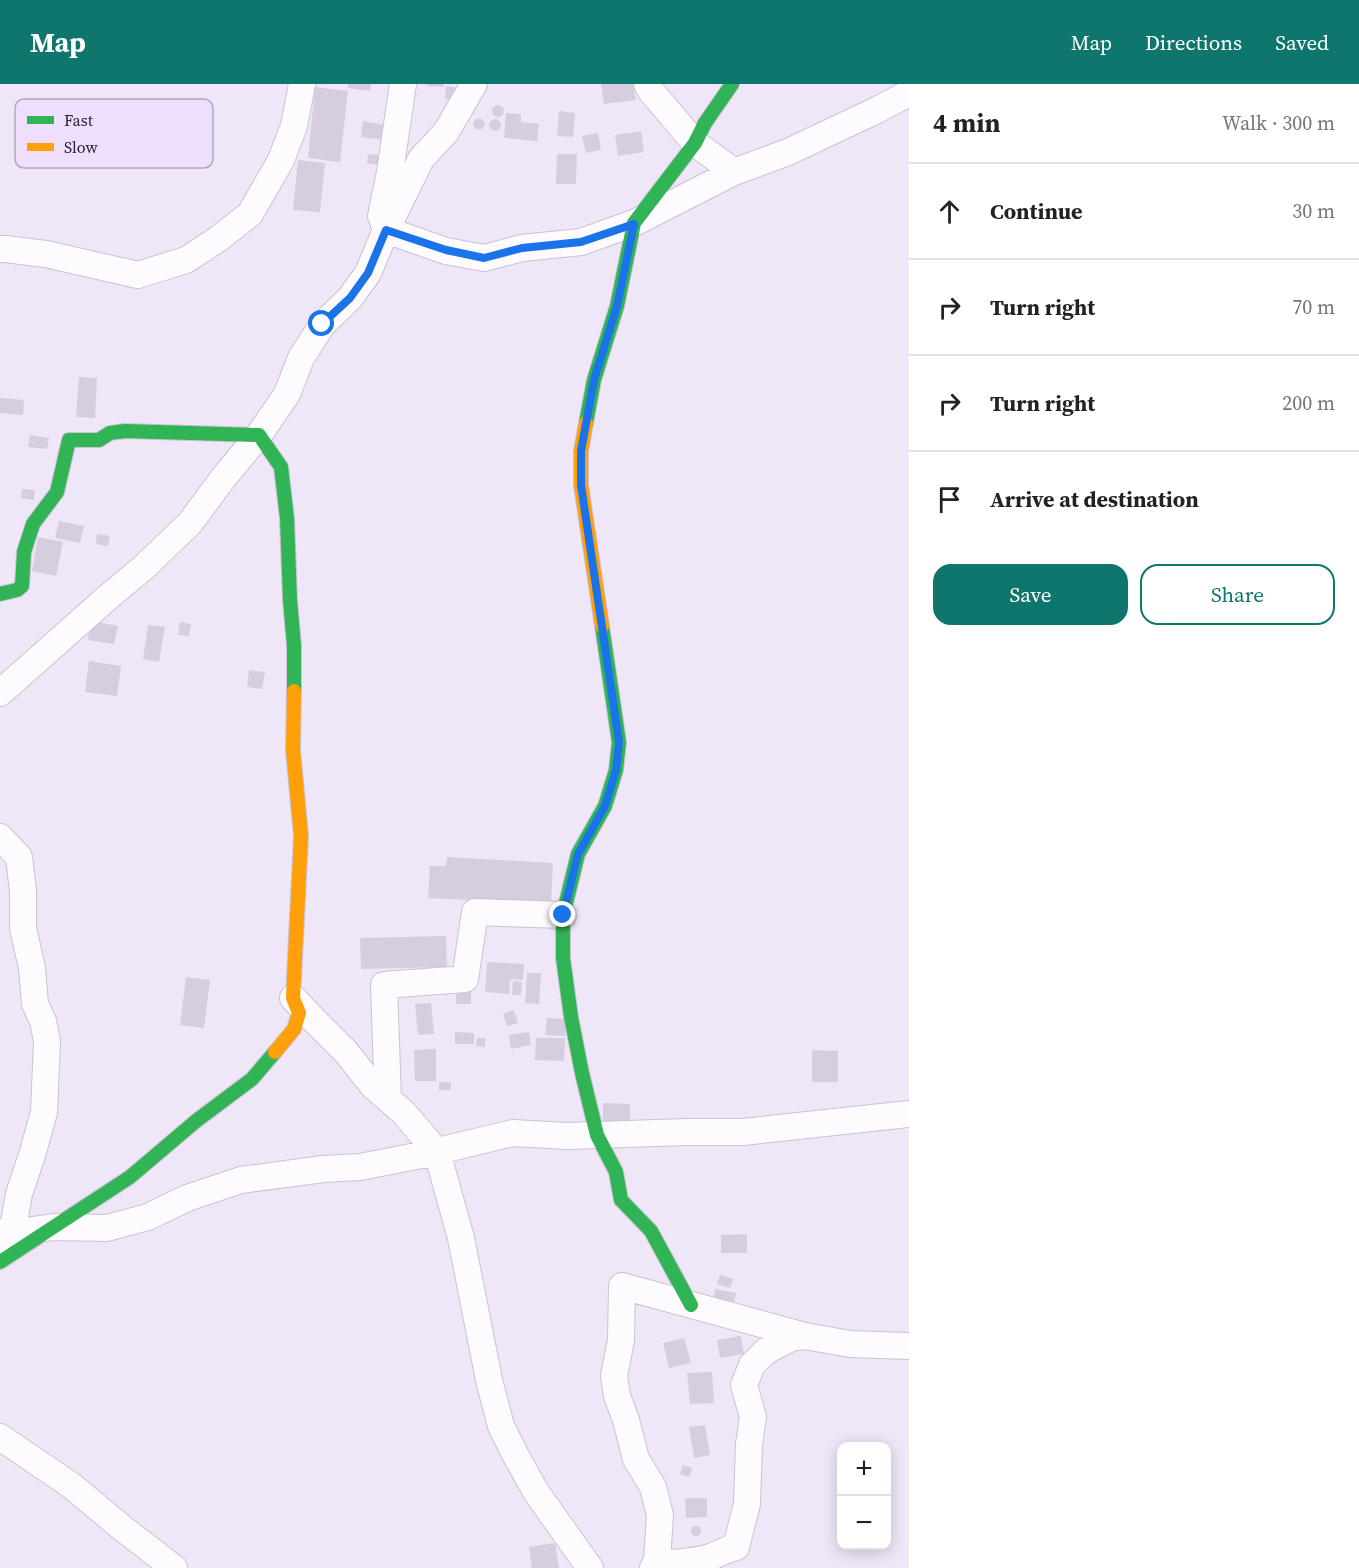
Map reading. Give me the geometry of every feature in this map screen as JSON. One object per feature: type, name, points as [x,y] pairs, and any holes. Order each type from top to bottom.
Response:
[{"type":"street","points":[[0,249],[46,254],[138,275],[186,260],[250,214],[281,160],[294,126],[302,84]]},
{"type":"street","points":[[386,230],[381,216],[403,84]]},
{"type":"street","points":[[0,693],[143,568],[190,523],[259,435],[287,394],[301,358],[322,324],[350,298],[368,273],[386,230],[421,159],[446,132],[474,84]]},
{"type":"street","points":[[648,84],[651,91],[695,143],[734,172]]},
{"type":"street","points":[[691,1305],[651,1231],[621,1200],[616,1172],[597,1135],[571,1017],[563,958],[563,915],[578,854],[605,806],[616,770],[619,742],[581,485],[581,451],[594,380],[617,306],[634,224],[695,143],[705,123],[732,84]]},
{"type":"street","points":[[386,230],[446,250],[484,258],[522,248],[581,242],[634,224],[734,172],[788,152],[909,93]]},
{"type":"street","points":[[0,594],[17,590],[22,586],[24,552],[33,524],[57,492],[69,440],[99,440],[110,433],[125,430],[259,435]]},
{"type":"street","points":[[2,1260],[130,1177],[196,1121],[252,1078],[294,1029],[298,1012],[293,998],[301,836],[293,750],[294,646],[287,518],[281,467],[259,435]]},
{"type":"street","points":[[0,837],[19,857],[23,891],[23,928],[32,968],[35,1004],[43,1021],[47,1041],[44,1112],[6,1232],[2,1260]]},
{"type":"street","points":[[388,1099],[384,984],[465,979],[475,912],[563,915]]},
{"type":"street","points":[[293,998],[346,1052],[373,1086],[404,1113],[437,1152],[461,1238],[489,1380],[501,1426],[536,1492],[590,1568]]},
{"type":"street","points":[[6,1232],[53,1227],[107,1228],[148,1217],[187,1198],[241,1179],[322,1169],[360,1167],[437,1152],[513,1132],[567,1136],[743,1132],[909,1114]]},
{"type":"street","points":[[654,1566],[657,1560],[660,1515],[653,1487],[636,1459],[617,1396],[614,1376],[621,1340],[622,1286],[805,1336],[850,1344],[909,1346]]},
{"type":"street","points":[[654,1566],[713,1556],[723,1550],[736,1547],[747,1504],[749,1444],[753,1417],[744,1385],[752,1365],[766,1351],[791,1338],[805,1336]]},
{"type":"street","points":[[0,1437],[72,1486],[174,1568]]},
{"type":"building","points":[[348,84],[371,84],[370,91],[348,88]]},
{"type":"building","points":[[427,84],[444,84],[444,87],[427,86]]},
{"type":"building","points":[[601,84],[633,84],[636,100],[604,104]]},
{"type":"building","points":[[446,86],[455,87],[454,100],[445,99]]},
{"type":"building","points":[[315,87],[348,91],[340,162],[308,158]]},
{"type":"building","points":[[498,105],[504,111],[498,117],[492,111]]},
{"type":"building","points":[[559,111],[575,113],[573,137],[557,136]]},
{"type":"building","points":[[506,113],[521,114],[521,122],[539,124],[537,141],[504,138]]},
{"type":"building","points":[[479,119],[483,120],[483,128],[479,129],[475,128],[474,124],[475,120]]},
{"type":"building","points":[[495,119],[501,125],[495,131],[489,125]]},
{"type":"building","points":[[363,121],[385,125],[384,140],[361,137]]},
{"type":"building","points":[[641,131],[644,152],[618,156],[615,135]]},
{"type":"building","points":[[598,133],[601,150],[586,153],[582,136]]},
{"type":"building","points":[[368,154],[383,156],[381,165],[367,163]]},
{"type":"building","points":[[557,154],[577,154],[576,184],[556,184]]},
{"type":"building","points":[[298,160],[325,163],[320,212],[293,210]]},
{"type":"building","points":[[79,377],[97,378],[95,418],[76,417]]},
{"type":"building","points":[[0,398],[24,400],[23,415],[0,413]]},
{"type":"building","points":[[30,435],[49,438],[47,449],[28,447]]},
{"type":"building","points":[[22,489],[35,490],[34,500],[21,498]]},
{"type":"building","points":[[59,521],[84,526],[80,543],[55,538]]},
{"type":"building","points":[[97,534],[110,536],[108,546],[96,544]]},
{"type":"building","points":[[38,537],[63,542],[56,576],[32,571]]},
{"type":"building","points":[[91,621],[118,626],[114,644],[88,640]]},
{"type":"building","points":[[180,622],[191,624],[189,636],[178,635]]},
{"type":"building","points":[[148,625],[165,627],[159,662],[143,659]]},
{"type":"building","points":[[89,661],[121,666],[117,696],[85,692]]},
{"type":"building","points":[[249,670],[265,672],[262,689],[247,687]]},
{"type":"building","points":[[447,857],[553,863],[551,904],[428,898],[430,866],[446,866]]},
{"type":"building","points":[[446,936],[447,967],[361,969],[360,938]]},
{"type":"building","points":[[487,962],[524,964],[523,980],[510,979],[509,994],[485,992]]},
{"type":"building","points":[[527,973],[541,973],[539,1004],[525,1003]]},
{"type":"building","points":[[186,977],[210,980],[204,1028],[180,1025]]},
{"type":"building","points":[[513,981],[522,982],[521,995],[512,995]]},
{"type":"building","points":[[456,991],[471,991],[471,1004],[456,1004]]},
{"type":"building","points":[[431,1003],[434,1034],[418,1035],[415,1004]]},
{"type":"building","points":[[514,1010],[518,1023],[507,1026],[503,1014]]},
{"type":"building","points":[[547,1018],[567,1019],[565,1036],[545,1035]]},
{"type":"building","points":[[455,1032],[474,1033],[474,1044],[455,1044]]},
{"type":"building","points":[[529,1032],[531,1045],[511,1049],[509,1035]]},
{"type":"building","points":[[477,1038],[485,1038],[485,1047],[476,1046]]},
{"type":"building","points":[[536,1038],[565,1038],[564,1061],[535,1060]]},
{"type":"building","points":[[436,1049],[436,1081],[415,1081],[414,1050]]},
{"type":"building","points":[[812,1050],[838,1051],[838,1082],[812,1082]]},
{"type":"building","points":[[439,1082],[451,1082],[451,1090],[439,1090]]},
{"type":"building","points":[[603,1103],[630,1104],[630,1127],[603,1126]]},
{"type":"building","points":[[747,1234],[747,1253],[721,1253],[721,1235]]},
{"type":"building","points":[[720,1275],[733,1279],[730,1288],[717,1284]]},
{"type":"building","points":[[715,1289],[736,1293],[732,1313],[712,1309]]},
{"type":"building","points":[[741,1336],[744,1354],[720,1358],[717,1340]]},
{"type":"building","points":[[684,1338],[691,1363],[669,1368],[663,1343]]},
{"type":"building","points":[[712,1372],[714,1403],[690,1404],[687,1373]]},
{"type":"building","points":[[705,1425],[710,1455],[694,1458],[689,1427]]},
{"type":"building","points":[[683,1465],[692,1468],[689,1477],[680,1474]]},
{"type":"building","points":[[685,1498],[707,1498],[707,1517],[686,1518]]},
{"type":"building","points":[[696,1526],[700,1527],[700,1535],[696,1536],[692,1535],[691,1531],[692,1527]]},
{"type":"building","points":[[555,1543],[559,1568],[532,1568],[529,1547]]},
{"type":"traffic: fast","points":[[586,423],[594,380],[617,306],[634,223],[695,143],[705,123],[732,84]]},
{"type":"traffic: fast","points":[[0,594],[17,590],[22,586],[24,552],[33,524],[57,492],[69,440],[99,440],[110,433],[125,431],[259,435],[281,467],[287,518],[294,646],[294,691]]},
{"type":"traffic: fast","points":[[602,626],[619,742],[616,770],[605,806],[578,854],[563,915],[563,958],[571,1017],[597,1135],[616,1172],[621,1200],[651,1231],[691,1305]]},
{"type":"traffic: fast","points":[[0,1262],[130,1177],[196,1121],[252,1079],[275,1052]]},
{"type":"traffic: slow","points":[[586,423],[581,451],[581,485],[602,626]]},
{"type":"traffic: slow","points":[[275,1052],[294,1029],[299,1013],[293,998],[301,836],[293,750],[294,691]]},
{"type":"route","points":[[322,324],[350,298],[368,273],[386,230],[446,250],[484,258],[522,248],[581,242],[634,224],[617,306],[594,380],[581,451],[581,485],[619,742],[616,770],[605,806],[578,854],[563,915]]}]
